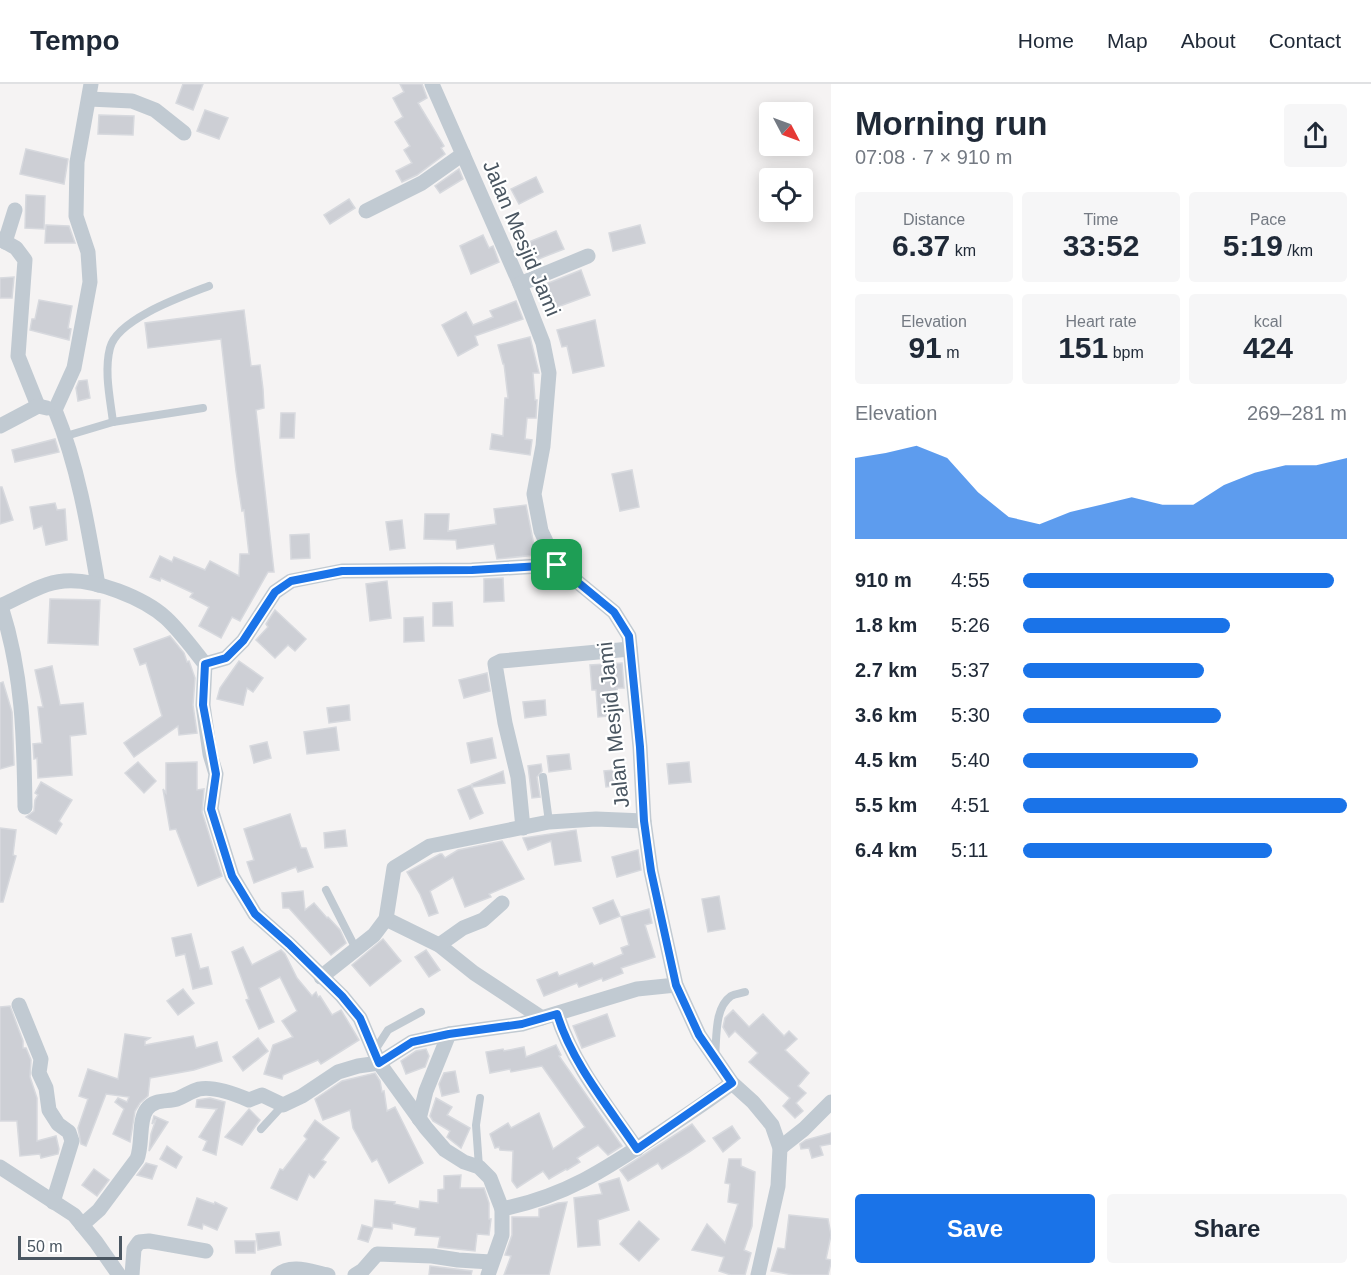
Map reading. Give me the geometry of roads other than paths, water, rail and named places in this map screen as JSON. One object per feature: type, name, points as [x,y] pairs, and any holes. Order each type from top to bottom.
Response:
[{"type":"street","name":"Jalan Mesjid Jami","points":[[436,86],[462,154],[520,284],[543,343],[549,373],[543,446],[534,494],[541,531],[557,565],[614,612],[629,636],[640,747],[644,821],[651,871],[676,985],[699,1035],[732,1083],[753,1102],[772,1125],[780,1148],[778,1186],[758,1275]]},
{"type":"street","points":[[98,585],[88,523],[66,436],[55,410],[74,368],[90,282],[88,252],[76,216],[77,162],[90,91],[132,101],[155,110],[184,133]]},
{"type":"street","points":[[366,211],[422,183],[462,154]]},
{"type":"street","points":[[15,210],[2,241],[16,248],[25,260],[18,356],[38,405]]},
{"type":"street","points":[[520,284],[588,256]]},
{"type":"street","points":[[0,426],[38,405],[55,410]]},
{"type":"street","points":[[205,664],[226,658],[258,621],[275,592],[291,581],[342,571],[472,570],[557,565]]},
{"type":"street","points":[[26,807],[24,722],[12,641],[1,606],[43,585],[65,581],[98,585],[141,601],[166,617],[205,664],[203,705],[216,774],[211,809],[232,876],[255,914],[342,996],[360,1018],[376,1057],[419,1119],[445,1150],[464,1162],[479,1167],[490,1178],[502,1209],[502,1235],[490,1268],[432,1256],[377,1254],[363,1270],[355,1275]]},
{"type":"street","points":[[523,828],[518,777],[505,723],[495,664],[506,660],[630,649]]},
{"type":"street","points":[[321,976],[374,935],[386,919],[394,868],[430,846],[549,822],[596,819],[644,821]]},
{"type":"street","points":[[439,945],[464,928],[483,920],[502,903]]},
{"type":"street","points":[[386,919],[439,945],[474,973],[550,1016],[562,1031],[583,1069],[637,1149]]},
{"type":"street","points":[[82,1226],[99,1210],[137,1159],[146,1110],[153,1103],[178,1098],[201,1089],[240,1096],[249,1100],[262,1095],[283,1105],[302,1096],[338,1072],[358,1066],[412,1042],[449,1034],[522,1024],[637,988],[676,985]]},
{"type":"street","points":[[19,1005],[41,1059],[39,1073],[46,1088],[49,1110],[58,1124],[69,1132],[72,1141],[53,1202]]},
{"type":"street","points":[[419,1119],[426,1091],[449,1034]]},
{"type":"street","points":[[502,1209],[550,1196],[581,1183],[637,1149],[732,1083]]},
{"type":"street","points":[[780,1148],[804,1129],[831,1102]]},
{"type":"street","points":[[0,1167],[74,1215],[119,1275]]},
{"type":"street","points":[[132,1275],[134,1249],[139,1242],[206,1251]]},
{"type":"street","points":[[278,1275],[284,1269],[328,1275]]},
{"type":"lane","points":[[113,422],[108,370],[110,347],[114,339],[134,319],[209,286]]},
{"type":"lane","points":[[66,436],[113,422],[203,408]]},
{"type":"lane","points":[[543,777],[549,822]]},
{"type":"lane","points":[[326,890],[356,949]]},
{"type":"lane","points":[[715,1058],[717,1020],[721,1010],[731,996],[745,992]]},
{"type":"lane","points":[[376,1057],[388,1030],[421,1012]]},
{"type":"lane","points":[[479,1167],[476,1125],[480,1098]]},
{"type":"lane","points":[[261,1129],[283,1105]]}]
